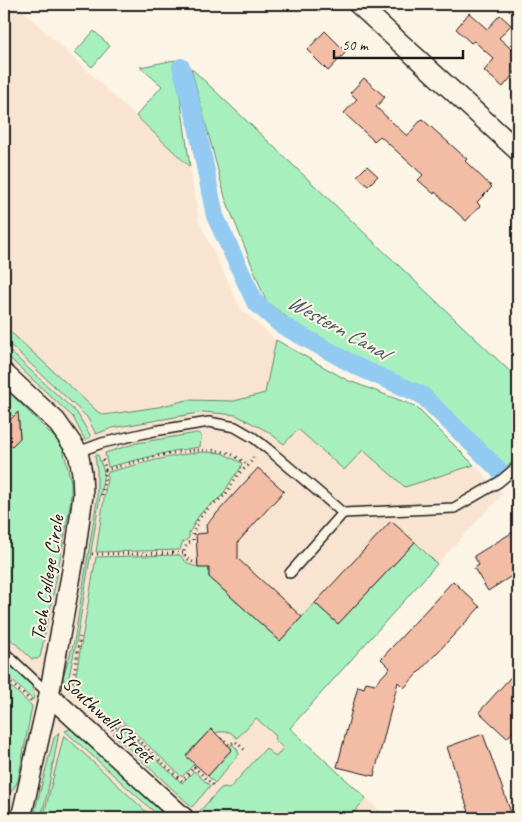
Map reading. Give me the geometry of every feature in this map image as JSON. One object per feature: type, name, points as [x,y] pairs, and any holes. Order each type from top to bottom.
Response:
[{"type":"street","points":[[358,4],[518,151]]},
{"type":"street","name":"Tech College Circle","points":[[4,373],[56,421],[78,452],[82,473],[83,495],[75,554],[50,695],[21,818]]},
{"type":"street","name":"Southwell Street","points":[[50,695],[184,818]]},
{"type":"lane","points":[[78,452],[102,443],[154,431],[209,422],[235,427],[254,438],[343,513],[454,508],[499,482],[518,466]]},
{"type":"lane","points":[[290,573],[343,513]]},
{"type":"lane","name":"Southwell Street","points":[[4,652],[50,695]]},
{"type":"path","points":[[105,470],[182,451],[205,450],[227,452],[248,465],[238,474],[226,494],[209,507],[198,520],[193,533],[193,540],[185,546],[184,553],[191,562],[198,563]]},
{"type":"path","points":[[92,554],[184,553]]},
{"type":"path","points":[[4,677],[31,702]]},
{"type":"path","points":[[106,724],[113,730],[120,723],[182,781],[195,766],[215,787]]},
{"type":"path","points":[[221,739],[230,744],[235,741],[247,752]]},
{"type":"shaded area","points":[[4,4],[16,4],[190,167],[199,221],[241,309],[276,340],[347,380],[415,406],[503,494],[437,564],[290,728],[388,818],[4,818]]},
{"type":"green space","points":[[94,31],[110,46],[92,67],[75,52]]},
{"type":"green space","points":[[175,60],[190,167],[136,116],[162,86],[140,67]]},
{"type":"green space","points":[[191,68],[518,379],[518,455],[507,467],[428,393],[363,363],[305,332],[266,301],[225,197]]},
{"type":"green space","points":[[4,326],[98,412],[104,415],[158,407],[187,400],[234,401],[265,393],[276,340],[347,380],[415,406],[474,465],[405,487],[363,450],[344,470],[298,429],[284,444],[267,431],[236,415],[204,412],[112,428],[96,434],[87,417],[4,339]]},
{"type":"green space","points":[[4,346],[77,413],[91,437],[85,440],[73,417],[4,353]]},
{"type":"green space","points":[[4,393],[11,394],[62,445],[71,482],[69,512],[52,601],[40,657],[37,659],[32,659],[4,633],[4,440],[11,447],[20,438],[19,422],[4,407]]},
{"type":"green space","points":[[197,433],[201,435],[200,447],[173,451],[108,467],[105,453],[137,443]]},
{"type":"green space","points":[[203,452],[222,453],[242,463],[222,496],[199,515],[189,533],[189,538],[182,543],[180,550],[96,552],[108,472],[167,458]]},
{"type":"green space","points":[[95,455],[98,455],[104,472],[77,639],[66,690],[63,677],[74,642],[97,500]]},
{"type":"green space","points":[[415,542],[437,564],[290,728],[366,798],[349,818],[205,818],[198,813],[221,788],[229,789],[266,748],[276,757],[283,748],[274,739],[276,736],[256,718],[237,738],[230,732],[216,733],[211,729],[186,755],[195,763],[182,777],[119,718],[112,726],[73,692],[96,557],[180,555],[192,566],[209,567],[209,577],[280,641],[315,603],[338,624]]},
{"type":"green space","points":[[4,657],[29,681],[33,687],[33,700],[4,673]]},
{"type":"green space","points":[[4,680],[32,706],[18,781],[11,792],[4,796]]},
{"type":"green space","points":[[120,726],[182,783],[194,771],[210,786],[192,807],[113,734]]},
{"type":"green space","points":[[72,728],[179,818],[161,818],[65,731]]},
{"type":"green space","points":[[59,732],[41,818],[33,818],[54,738]]},
{"type":"green space","points":[[64,735],[153,818],[43,818]]},
{"type":"green space","points":[[232,744],[239,754],[215,783],[208,776],[232,749],[230,747]]},
{"type":"building","points":[[469,13],[487,29],[500,15],[511,25],[499,38],[518,55],[518,69],[503,87],[484,71],[494,59],[474,41],[471,43],[456,29]]},
{"type":"building","points":[[325,31],[346,52],[328,71],[307,50]]},
{"type":"building","points":[[364,78],[385,97],[376,107],[407,136],[422,119],[467,159],[465,161],[492,187],[477,202],[480,206],[466,221],[435,192],[434,194],[418,180],[423,175],[380,136],[374,141],[344,113],[357,99],[350,93]]},
{"type":"building","points":[[367,166],[378,176],[368,186],[357,176]]},
{"type":"building","points":[[18,412],[20,438],[11,447],[4,440],[4,426]]},
{"type":"building","points":[[258,468],[284,491],[238,542],[238,559],[302,617],[280,641],[209,577],[209,568],[198,568],[196,534],[207,533],[206,525]]},
{"type":"building","points":[[391,521],[415,542],[338,624],[315,603]]},
{"type":"building","points":[[518,529],[518,572],[488,591],[474,568],[479,565],[474,556]]},
{"type":"building","points":[[453,581],[480,607],[404,688],[398,682],[374,776],[337,767],[358,686],[364,688],[366,682],[375,684],[390,668],[381,659]]},
{"type":"building","points":[[518,669],[518,726],[507,738],[479,712]]},
{"type":"building","points":[[211,729],[232,749],[208,776],[186,756]]},
{"type":"building","points":[[483,734],[513,818],[471,818],[447,747]]},
{"type":"waterway","name":"Western Canal","points":[[181,67],[195,117],[215,216],[255,302],[280,324],[358,367],[422,395],[499,470]]}]
